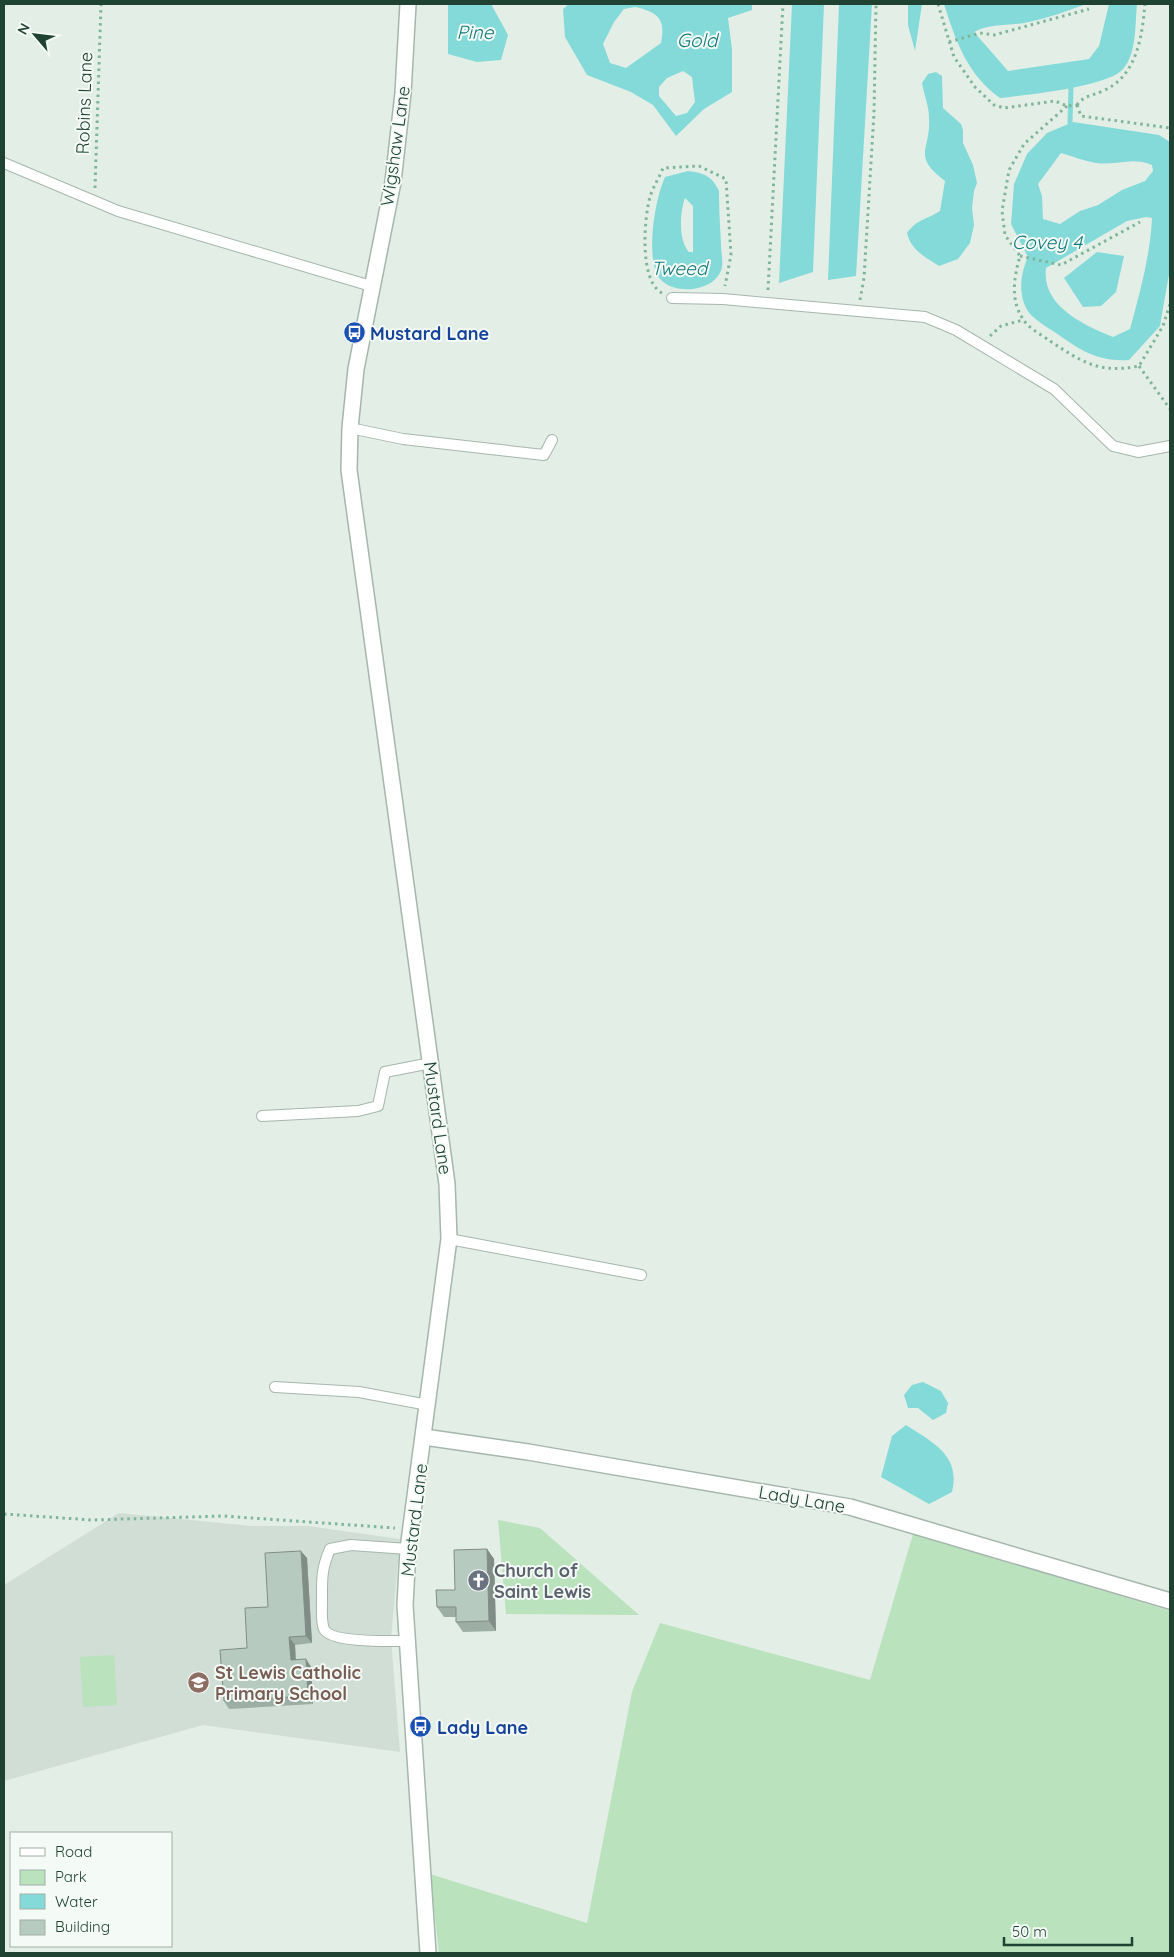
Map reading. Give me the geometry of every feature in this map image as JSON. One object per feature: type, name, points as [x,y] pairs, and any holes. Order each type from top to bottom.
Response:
[{"type":"street","name":"Wigshaw Lane","points":[[371,286],[393,182],[403,93],[408,4]]},
{"type":"street","name":"Mustard Lane","points":[[371,286],[356,369],[350,428],[349,470],[359,557],[447,1184],[449,1239],[408,1549],[405,1604],[428,1953]]},
{"type":"street","name":"Lady Lane","points":[[424,1437],[528,1452],[850,1507],[1170,1601]]},
{"type":"lane","points":[[4,163],[94,203],[371,286]]},
{"type":"lane","points":[[672,298],[723,299],[925,317],[956,330],[1054,388],[1113,446],[1138,452],[1170,446]]},
{"type":"lane","points":[[350,428],[403,439],[544,455],[552,440]]},
{"type":"lane","points":[[262,1116],[358,1111],[378,1106],[385,1072],[431,1063]]},
{"type":"lane","points":[[449,1239],[641,1275]]},
{"type":"lane","points":[[275,1387],[360,1392],[428,1405]]},
{"type":"lane","points":[[407,1641],[347,1639],[329,1635],[324,1629],[322,1612],[322,1567],[330,1549],[351,1545],[408,1549]]},
{"type":"path","name":"Robins Lane","points":[[94,203],[102,4]]},
{"type":"path","points":[[767,303],[783,4]]},
{"type":"path","points":[[858,311],[864,278],[874,113],[876,4]]},
{"type":"path","points":[[938,4],[954,57],[975,88],[994,105],[1004,108],[1056,101],[1067,106],[1077,105],[1082,98],[1104,90],[1124,77],[1134,60],[1143,26],[1145,4]]},
{"type":"path","points":[[950,42],[980,33],[994,35],[1089,9]]},
{"type":"path","points":[[1077,105],[1082,116],[1170,128]]},
{"type":"path","points":[[1067,106],[1024,144],[1009,170],[1002,211],[1005,235],[1020,256],[1061,265],[1140,222]]},
{"type":"path","points":[[672,298],[658,290],[650,273],[644,236],[650,196],[664,168],[699,166],[726,179],[731,255],[723,299]]},
{"type":"path","points":[[1020,256],[1013,290],[1023,320],[1080,361],[1098,368],[1112,369],[1139,366]]},
{"type":"path","points":[[1139,366],[1164,326],[1170,304]]},
{"type":"path","points":[[981,344],[1001,326],[1023,320]]},
{"type":"path","points":[[1139,366],[1170,409]]},
{"type":"path","points":[[4,1514],[92,1520],[223,1516],[411,1529]]},
{"type":"shaded area","name":"St Lewis Catholic Primary School","points":[[119,1513],[252,1526],[308,1526],[400,1539],[391,1639],[400,1752],[203,1725],[4,1781],[4,1585]]},
{"type":"green space","points":[[498,1520],[540,1528],[639,1615],[506,1614]]},
{"type":"green space","points":[[913,1534],[1170,1611],[1170,1953],[439,1953],[430,1874],[587,1923],[632,1692],[660,1623],[870,1680]]},
{"type":"green space","points":[[114,1655],[117,1705],[83,1707],[80,1657]]},
{"type":"water","name":"Pine","points":[[448,4],[491,4],[508,35],[501,60],[477,62],[448,54]]},
{"type":"water","name":"Gold","points":[[569,4],[752,4],[752,10],[728,18],[732,49],[732,92],[704,109],[676,136],[653,105],[631,92],[587,75],[565,37],[563,9]],"holes":[[[635,7],[655,14],[661,22],[661,43],[626,68],[610,63],[603,44],[614,22],[624,9]],[[683,71],[692,77],[695,102],[687,113],[676,116],[659,96],[659,87],[667,78]]]},
{"type":"water","points":[[792,4],[824,4],[813,272],[779,283]]},
{"type":"water","points":[[839,4],[872,4],[856,276],[828,280]]},
{"type":"water","points":[[908,4],[922,4],[915,51],[908,25]]},
{"type":"water","points":[[944,4],[1086,4],[1036,20],[986,27],[974,32],[1008,71],[1089,59],[1099,46],[1109,4],[1137,4],[1133,46],[1124,68],[1116,75],[1066,89],[1000,98],[979,79],[971,68],[958,44]]},
{"type":"water","points":[[936,72],[942,76],[943,108],[961,124],[963,143],[973,165],[977,183],[972,208],[974,225],[970,243],[958,259],[939,266],[915,249],[907,233],[918,222],[940,211],[945,181],[928,165],[926,158],[929,118],[922,83],[928,74]]},
{"type":"water","name":"Covey 4","points":[[1073,122],[1159,135],[1170,142],[1170,269],[1160,326],[1129,360],[1109,359],[1083,350],[1034,318],[1024,302],[1021,286],[1023,271],[1028,257],[1011,224],[1014,184],[1027,154],[1047,133]],"holes":[[[1061,153],[1103,164],[1131,161],[1145,162],[1152,165],[1153,171],[1145,181],[1122,190],[1098,205],[1080,211],[1060,224],[1043,219],[1042,196],[1038,184]],[[1146,217],[1152,218],[1149,247],[1130,329],[1113,337],[1078,320],[1057,303],[1050,293],[1046,281],[1046,268],[1127,221]]]},
{"type":"water","name":"Tweed","points":[[688,171],[699,173],[707,176],[719,191],[722,267],[719,275],[705,286],[686,289],[677,288],[661,280],[656,271],[653,259],[653,230],[658,199],[665,177]],"holes":[[[685,198],[693,206],[693,252],[689,252],[685,247],[681,225]]]},
{"type":"water","points":[[1097,252],[1124,256],[1116,292],[1101,306],[1083,307],[1064,278]]},
{"type":"water","points":[[923,1382],[941,1391],[948,1403],[946,1413],[933,1420],[918,1408],[908,1408],[904,1395],[912,1385]]},
{"type":"water","points":[[906,1425],[942,1451],[952,1468],[954,1479],[952,1492],[929,1504],[881,1477],[892,1436]]},
{"type":"building","name":"Church of Saint Lewis","points":[[487,1549],[489,1621],[456,1622],[456,1607],[437,1607],[436,1590],[455,1590],[454,1550]]},
{"type":"building","points":[[301,1551],[306,1636],[289,1637],[291,1660],[306,1659],[308,1696],[224,1701],[220,1650],[247,1648],[245,1608],[268,1607],[265,1553]]},
{"type":"waterway","points":[[1070,123],[1071,87]]},
{"type":"place","name":"Mustard Lane","points":[[354,333]]},
{"type":"place","name":"Church of Saint Lewis","points":[[478,1580]]},
{"type":"place","name":"St Lewis Catholic Primary School","points":[[199,1682]]},
{"type":"place","name":"Lady Lane","points":[[421,1727]]}]
